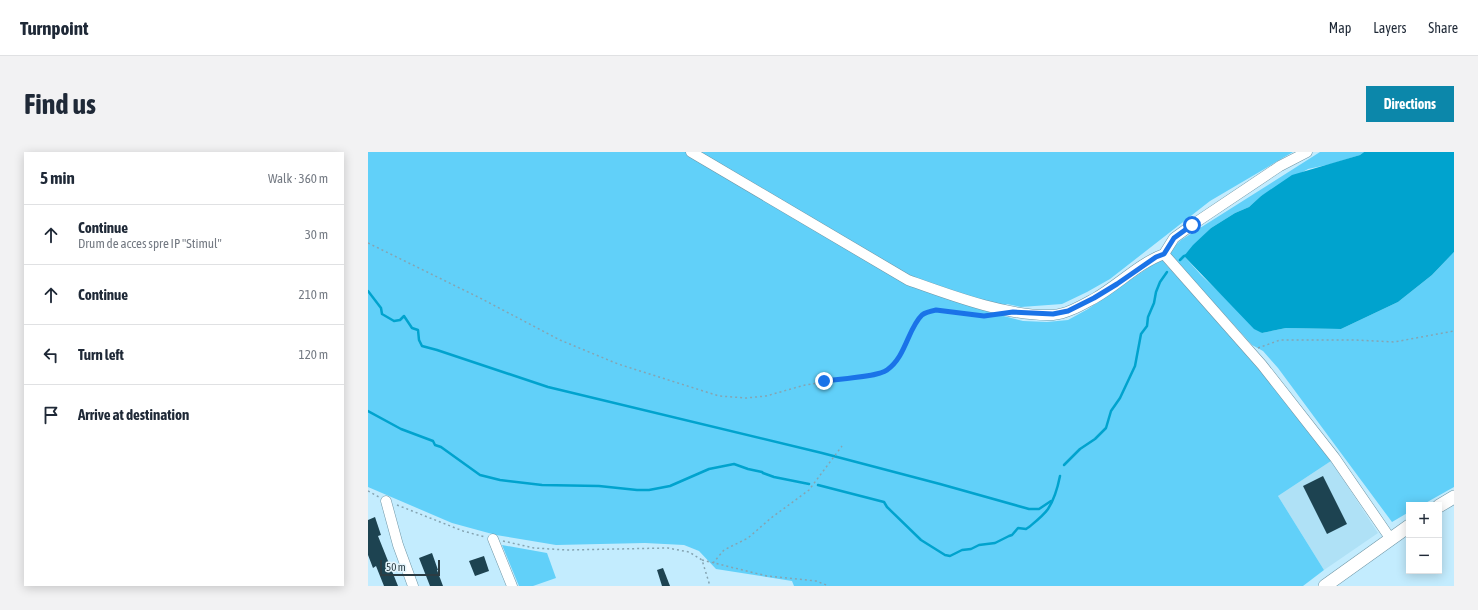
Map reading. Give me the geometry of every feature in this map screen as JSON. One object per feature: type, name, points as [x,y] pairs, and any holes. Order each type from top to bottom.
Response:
[{"type":"main road","points":[[1442,504],[1454,497]]},
{"type":"main road","points":[[1325,586],[1406,528]]},
{"type":"street","points":[[691,152],[908,280],[946,294],[1013,312],[1053,314],[1068,311],[1117,284],[1156,257],[1164,254],[1174,238],[1192,225],[1280,166],[1307,152]]},
{"type":"street","points":[[1164,254],[1250,351],[1335,458],[1390,538]]},
{"type":"street","points":[[386,501],[398,545],[413,586]]},
{"type":"street","points":[[493,539],[512,586]]},
{"type":"path","points":[[368,243],[480,298],[560,340],[625,367],[719,396],[731,398],[766,396],[805,385],[877,374],[887,370],[904,350],[914,327],[922,316],[930,311],[936,310],[989,315]]},
{"type":"path","points":[[1250,351],[1280,340],[1356,340],[1394,342],[1454,330]]},
{"type":"path","points":[[713,563],[724,550],[748,538],[771,518],[809,490],[842,446]]},
{"type":"path","points":[[368,491],[386,501],[463,531],[534,548],[560,550],[668,548],[689,552],[702,560],[767,576],[816,581],[829,586]]},
{"type":"path","points":[[702,560],[710,586]]},
{"type":"shaded area","points":[[368,152],[1293,152],[1210,201],[1110,279],[1087,292],[1062,304],[1021,307],[1007,304],[988,312],[1023,321],[1047,322],[1068,320],[1088,309],[1161,259],[1248,355],[1331,461],[1278,496],[1324,570],[1303,586],[794,586],[792,581],[716,569],[699,551],[684,545],[645,543],[556,545],[496,535],[452,523],[368,487]]},
{"type":"shaded area","points":[[1320,152],[1364,152],[1360,155],[1331,164],[1308,169],[1261,196],[1249,207],[1235,213],[1211,228],[1184,256],[1201,275],[1262,333],[1286,328],[1341,329],[1398,302],[1432,275],[1454,252],[1454,487],[1427,502],[1406,502],[1406,514],[1392,522],[1278,368],[1263,351],[1252,345],[1168,252],[1181,240]]},
{"type":"shaded area","points":[[1364,152],[1454,152],[1454,252],[1432,275],[1398,302],[1341,329],[1286,328],[1262,333],[1254,329],[1184,256],[1211,228],[1235,213],[1249,207],[1261,196],[1292,175],[1360,155]]},
{"type":"shaded area","points":[[1331,461],[1378,533],[1324,570],[1278,496]]},
{"type":"shaded area","points":[[502,545],[547,553],[556,578],[533,586],[519,586]]},
{"type":"building","points":[[1323,476],[1347,524],[1327,534],[1303,486]]},
{"type":"building","points":[[375,517],[381,535],[378,536],[398,586],[384,586],[376,566],[373,568],[368,555],[368,520]]},
{"type":"building","points":[[432,553],[443,586],[430,586],[419,558]]},
{"type":"building","points":[[484,556],[489,571],[475,576],[469,561]]},
{"type":"building","points":[[663,568],[670,586],[662,586],[657,570]]},
{"type":"waterway","points":[[1180,260],[1184,256],[1188,255]]},
{"type":"waterway","points":[[1064,465],[1080,449],[1095,439],[1106,428],[1111,411],[1120,398],[1135,366],[1141,334],[1147,326],[1148,317],[1160,282],[1167,272]]},
{"type":"waterway","points":[[368,291],[381,308],[382,314],[394,321],[400,320],[404,316],[412,328],[418,330],[419,340],[422,346],[548,387],[822,453],[1029,509],[1039,509],[1051,501]]},
{"type":"waterway","points":[[368,411],[401,429],[433,441],[435,445],[441,447],[480,475],[500,480],[542,485],[599,486],[649,490],[670,486],[709,469],[734,464],[774,477],[809,484]]},
{"type":"waterway","points":[[818,485],[884,502],[887,507],[921,540],[945,555],[950,556],[962,550],[971,549],[979,545],[995,543],[1012,535],[1018,528],[1026,529],[1029,527],[1048,509],[1056,493],[1060,476]]},
{"type":"route","points":[[824,381],[877,374],[887,370],[904,350],[914,327],[922,316],[930,311],[942,310],[984,316],[1013,312],[1053,314],[1068,311],[1094,298],[1117,284],[1138,268],[1164,254],[1174,238],[1192,225]]}]
